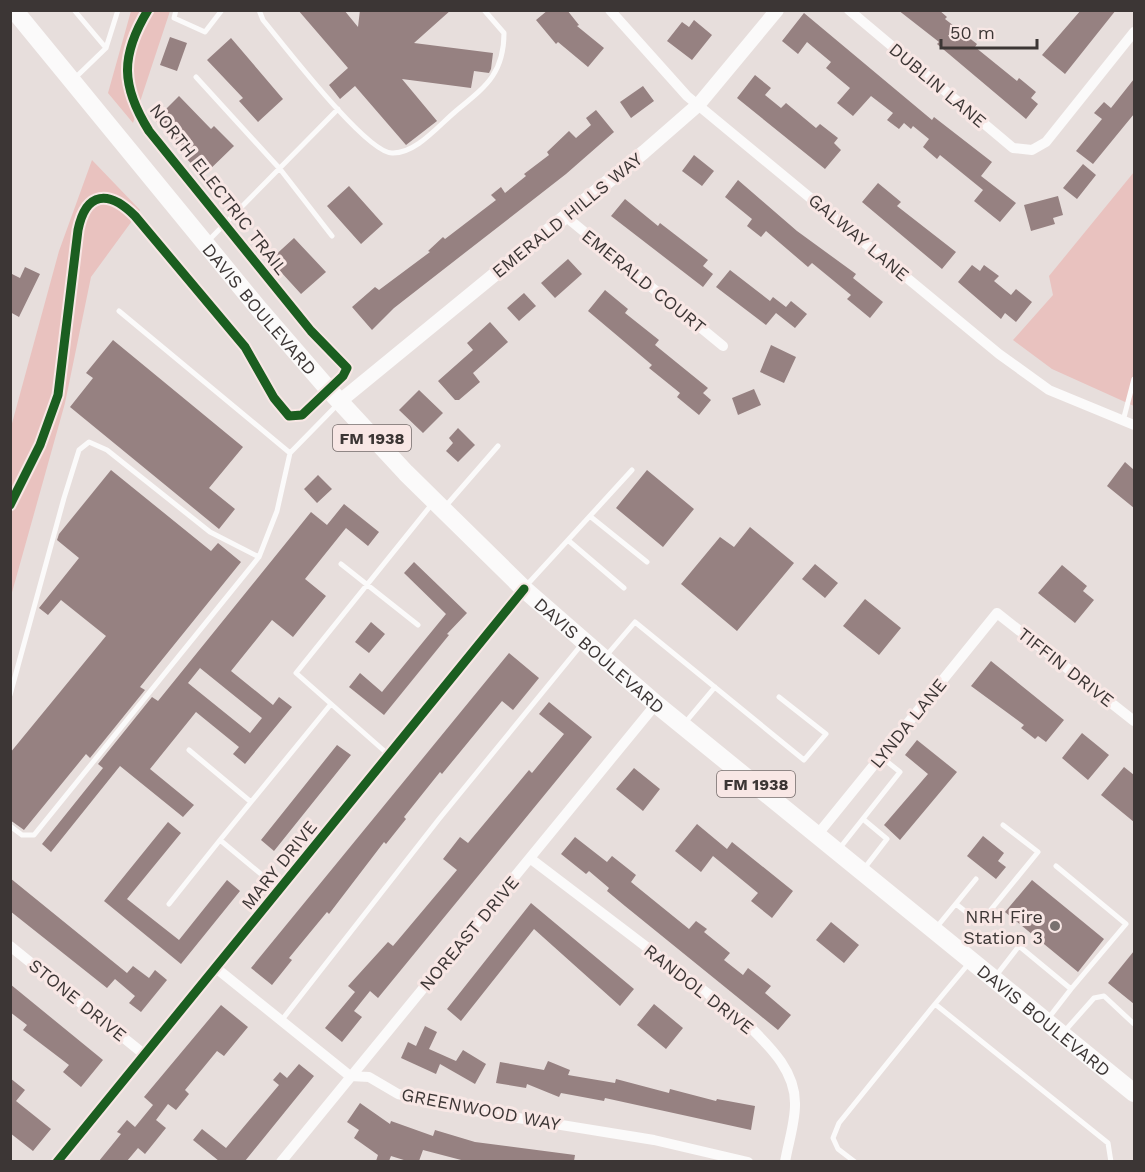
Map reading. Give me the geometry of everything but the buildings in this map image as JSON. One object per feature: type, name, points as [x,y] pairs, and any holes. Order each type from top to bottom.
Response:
[{"type":"main road","name":"DAVIS BOULEVARD","points":[[14,10],[205,244],[339,402],[524,589],[583,643],[656,704],[863,870],[1134,1093]]},
{"type":"street","name":"GALWAY LANE","points":[[610,10],[687,96],[1018,369],[1049,390],[1134,425]]},
{"type":"street","name":"EMERALD HILLS WAY","points":[[339,402],[644,152],[699,104],[777,10]]},
{"type":"street","name":"DUBLIN LANE","points":[[849,10],[1013,147],[1032,150],[1046,142],[1134,32]]},
{"type":"street","name":"EMERALD COURT","points":[[566,216],[723,345]]},
{"type":"street","name":"MARY DRIVE","points":[[57,1161],[390,756],[524,589]]},
{"type":"street","name":"TIFFIN DRIVE","points":[[998,613],[1134,721]]},
{"type":"street","name":"LYNDA LANE","points":[[818,834],[998,613]]},
{"type":"street","name":"NOREAST DRIVE","points":[[281,1161],[656,704]]},
{"type":"street","name":"RANDOL DRIVE","points":[[531,859],[745,1022],[769,1046],[784,1066],[792,1085],[795,1105],[785,1161]]},
{"type":"street","name":"STONE DRIVE","points":[[10,946],[145,1055]]},
{"type":"street","name":"GREENWOOD WAY","points":[[216,968],[351,1076],[369,1077],[398,1094],[469,1110],[654,1140],[748,1161]]},
{"type":"lane","points":[[74,10],[106,48]]},
{"type":"lane","points":[[71,82],[106,48],[118,10]]},
{"type":"lane","points":[[176,10],[174,18],[205,32],[222,10]]},
{"type":"lane","points":[[259,10],[263,20],[338,110],[375,147],[392,153],[410,149],[490,82],[504,53],[504,33],[484,10]]},
{"type":"lane","points":[[196,77],[280,169],[332,236]]},
{"type":"lane","points":[[205,244],[338,110]]},
{"type":"lane","points":[[119,311],[290,453]]},
{"type":"lane","points":[[1123,421],[1134,379]]},
{"type":"lane","points":[[10,826],[22,835],[34,835],[259,556],[277,511],[290,453],[339,402]]},
{"type":"lane","points":[[10,695],[64,498],[79,450],[89,442],[107,450],[210,532],[259,556]]},
{"type":"lane","points":[[390,756],[296,673],[368,585],[439,505],[498,446]]},
{"type":"lane","points":[[524,589],[632,470]]},
{"type":"lane","points":[[591,516],[646,562]]},
{"type":"lane","points":[[569,541],[624,588]]},
{"type":"lane","points":[[341,564],[418,625]]},
{"type":"lane","points":[[603,660],[635,622],[804,760],[826,734],[779,697]]},
{"type":"lane","points":[[281,1021],[432,828],[583,643]]},
{"type":"lane","points":[[683,725],[715,687]]},
{"type":"lane","points":[[169,904],[331,704]]},
{"type":"lane","points":[[189,750],[251,802]]},
{"type":"lane","points":[[838,850],[900,772],[880,756]]},
{"type":"lane","points":[[863,819],[887,839],[863,870]]},
{"type":"lane","points":[[956,904],[980,923],[1038,852],[1003,825]]},
{"type":"lane","points":[[220,840],[280,890]]},
{"type":"lane","points":[[1046,1021],[1126,924],[1056,866]]},
{"type":"lane","points":[[935,930],[976,879]]},
{"type":"lane","points":[[994,978],[1019,946],[1071,989]]},
{"type":"lane","points":[[855,1161],[838,1149],[833,1138],[840,1123],[972,960]]},
{"type":"lane","points":[[1062,1034],[1094,998],[1104,996],[1134,1024]]},
{"type":"lane","points":[[935,1004],[1108,1143],[1111,1161]]},
{"type":"shaded area","points":[[131,11],[170,11],[133,123],[108,93]]},
{"type":"shaded area","points":[[92,160],[140,210],[91,277],[65,403],[11,596],[11,427],[59,251]]},
{"type":"shaded area","points":[[1134,172],[1134,406],[1052,369],[1013,340],[1053,295],[1049,276]]},
{"type":"cycle path","name":"NORTH ELECTRIC TRAIL","points":[[10,505],[40,445],[58,395],[78,230],[87,208],[100,199],[116,202],[135,216],[245,347],[274,398],[289,416],[302,415],[343,376],[347,368],[311,331],[149,131],[140,115],[133,100],[127,71],[132,42],[148,10]]},
{"type":"cycle path","points":[[57,1162],[524,589]]},
{"type":"place","name":"NRH Fire Station 3","points":[[1055,926]]}]
